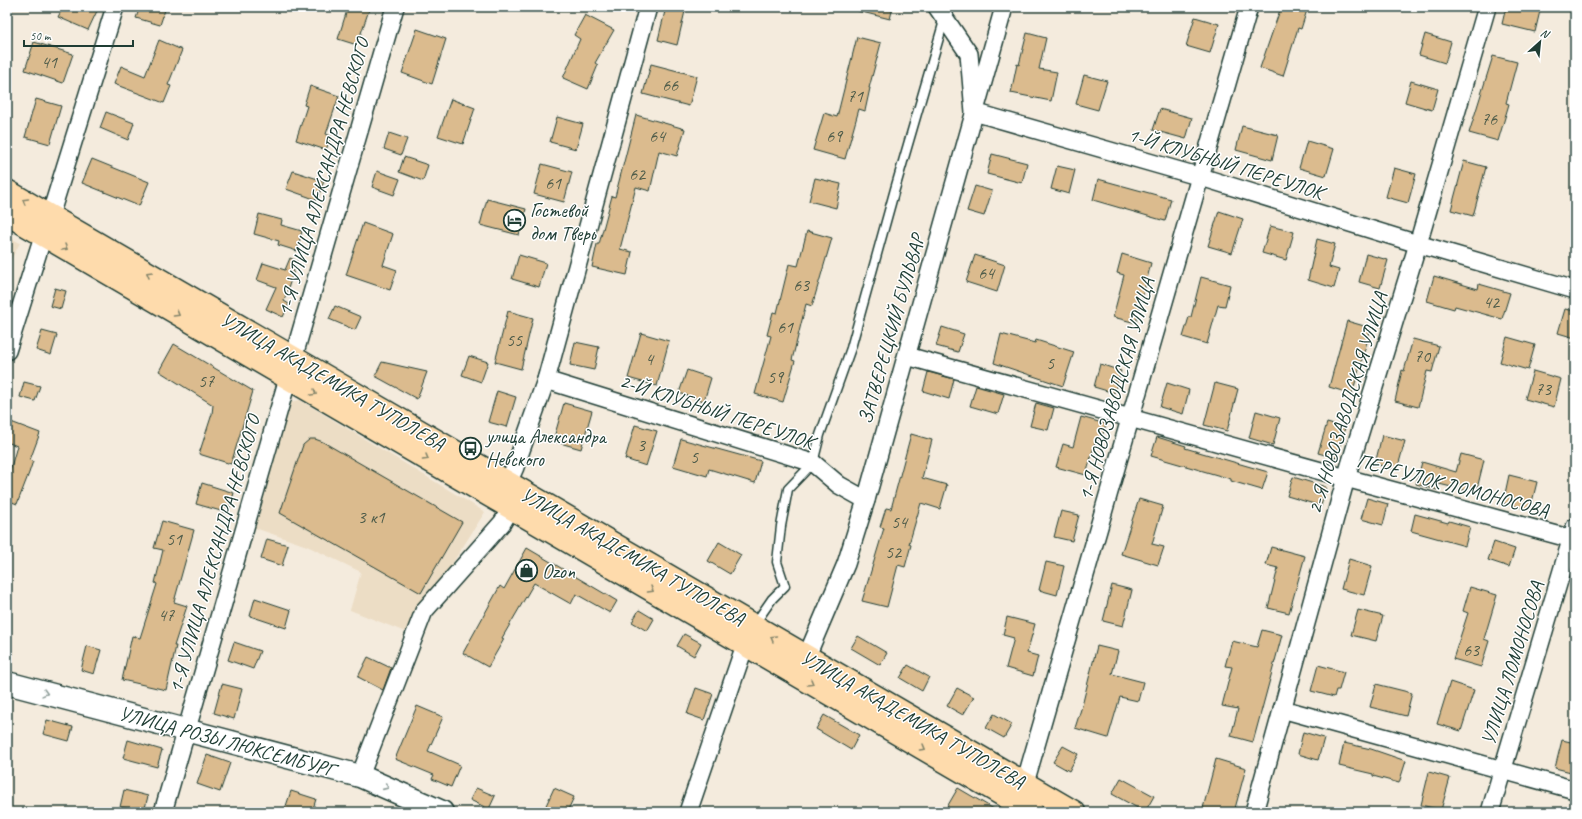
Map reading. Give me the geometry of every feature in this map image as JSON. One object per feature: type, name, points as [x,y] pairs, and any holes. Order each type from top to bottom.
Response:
[{"type":"main road","name":"УЛИЦА АКАДЕМИКА ТУПОЛЕВА","points":[[7,191],[46,226],[290,369],[511,508],[749,636],[806,658],[1074,812]]},
{"type":"main road","name":"УЛИЦА АКАДЕМИКА ТУПОЛЕВА","points":[[7,214],[46,226]]},
{"type":"main road","name":"УЛИЦА АКАДЕМИКА ТУПОЛЕВА","points":[[290,369],[315,372],[508,483],[749,636],[777,663],[1032,812]]},
{"type":"main road","points":[[777,663],[795,664],[802,662],[806,658]]},
{"type":"street","points":[[7,351],[115,7]]},
{"type":"street","name":"1-Я УЛИЦА АЛЕКСАНДРА НЕВСКОГО","points":[[163,812],[394,7]]},
{"type":"street","points":[[508,483],[516,467],[546,380],[648,7]]},
{"type":"street","name":"ЗАТВЕРЕЦКИЙ БУЛЬВАР","points":[[806,658],[846,564],[866,500],[1004,7]]},
{"type":"street","name":"1-Я НОВОЗАВОДСКАЯ УЛИЦА","points":[[1025,784],[1249,7]]},
{"type":"street","name":"2-Я НОВОЗАВОДСКАЯ УЛИЦА","points":[[1254,812],[1346,478],[1418,244],[1487,7]]},
{"type":"street","points":[[943,10],[969,54],[974,112]]},
{"type":"street","name":"1-Й КЛУБНЫЙ ПЕРЕУЛОК","points":[[974,112],[1201,177],[1418,244],[1575,290]]},
{"type":"street","name":"ПЕРЕУЛОК ЛОМОНОСОВА","points":[[907,356],[1346,478],[1573,533]]},
{"type":"street","name":"2-Й КЛУБНЫЙ ПЕРЕУЛОК","points":[[546,380],[813,463],[839,485],[866,500]]},
{"type":"street","points":[[360,776],[424,611],[502,523],[511,508]]},
{"type":"street","name":"УЛИЦА ЛОМОНОСОВА","points":[[1490,812],[1573,533]]},
{"type":"street","points":[[688,812],[749,636]]},
{"type":"street","name":"УЛИЦА РОЗЫ ЛЮКСЕМБУРГ","points":[[7,683],[360,776],[442,812]]},
{"type":"street","points":[[1282,710],[1575,790]]},
{"type":"lane","points":[[749,636],[772,599],[785,586],[777,562],[781,526],[788,489],[813,463],[820,435],[852,348],[943,10]]},
{"type":"shaded area","points":[[7,236],[20,243],[7,267]]},
{"type":"shaded area","points":[[300,400],[485,512],[408,633],[350,610],[361,572],[307,546],[255,528],[290,402]]},
{"type":"building","points":[[63,7],[88,7],[97,11],[88,30],[58,17]]},
{"type":"building","points":[[140,7],[166,7],[160,25],[136,18]]},
{"type":"building","points":[[348,7],[370,7],[357,45],[338,39]]},
{"type":"building","points":[[666,7],[686,7],[677,45],[658,40]]},
{"type":"building","points":[[858,7],[893,7],[890,19],[858,11]]},
{"type":"building","points":[[1281,7],[1298,7],[1307,10],[1301,29],[1298,28],[1283,76],[1260,68]]},
{"type":"building","points":[[1506,7],[1521,7],[1540,11],[1535,32],[1502,24]]},
{"type":"building","points":[[585,15],[614,30],[595,63],[598,65],[588,89],[563,78],[580,39],[574,35]]},
{"type":"building","points":[[1195,17],[1219,24],[1210,53],[1186,46]]},
{"type":"building","points":[[417,29],[446,39],[432,84],[402,73]]},
{"type":"building","points":[[1027,33],[1046,38],[1039,69],[1057,72],[1051,101],[1011,93],[1017,64],[1019,65]]},
{"type":"building","points":[[1425,34],[1451,42],[1445,63],[1419,55]]},
{"type":"building","points":[[857,37],[881,43],[869,88],[865,111],[859,109],[845,159],[813,150],[824,113],[837,117]]},
{"type":"building","points":[[159,40],[182,50],[168,85],[171,86],[164,103],[114,84],[121,66],[145,76]]},
{"type":"building","points":[[34,42],[73,54],[63,83],[25,70]]},
{"type":"building","points":[[1493,56],[1517,62],[1506,103],[1509,104],[1498,141],[1469,133]]},
{"type":"building","points":[[651,64],[697,76],[689,106],[643,94]]},
{"type":"building","points":[[1084,75],[1107,81],[1098,110],[1076,104]]},
{"type":"building","points":[[1411,81],[1438,89],[1432,110],[1405,102]]},
{"type":"building","points":[[310,86],[339,96],[326,134],[331,136],[326,150],[296,140],[307,106],[304,105]]},
{"type":"building","points":[[36,99],[61,106],[50,144],[25,137]]},
{"type":"building","points":[[451,99],[475,108],[463,144],[438,136]]},
{"type":"building","points":[[1160,109],[1192,118],[1186,139],[1153,130]]},
{"type":"building","points":[[106,112],[134,123],[128,140],[100,128]]},
{"type":"building","points":[[636,115],[685,129],[677,156],[659,151],[650,191],[636,187],[620,249],[632,252],[627,275],[592,267],[597,244],[599,244],[612,196],[615,197]]},
{"type":"building","points":[[557,117],[583,124],[576,149],[550,142]]},
{"type":"building","points":[[1242,126],[1278,135],[1272,160],[1236,150]]},
{"type":"building","points":[[389,133],[407,139],[401,155],[384,149]]},
{"type":"building","points":[[1307,141],[1334,149],[1326,176],[1299,168]]},
{"type":"building","points":[[992,154],[1027,163],[1022,183],[987,174]]},
{"type":"building","points":[[404,157],[428,165],[423,181],[399,172]]},
{"type":"building","points":[[92,159],[149,182],[139,206],[82,183]]},
{"type":"building","points":[[1464,161],[1486,167],[1473,216],[1451,210]]},
{"type":"building","points":[[542,164],[572,172],[564,202],[534,194]]},
{"type":"building","points":[[1057,166],[1075,170],[1069,194],[1051,189]]},
{"type":"building","points":[[1394,168],[1416,174],[1408,203],[1386,197]]},
{"type":"building","points":[[293,171],[324,181],[317,200],[286,189]]},
{"type":"building","points":[[377,171],[400,179],[394,195],[372,187]]},
{"type":"building","points":[[815,178],[841,184],[836,208],[809,201]]},
{"type":"building","points":[[1098,179],[1171,199],[1165,221],[1093,200]]},
{"type":"building","points":[[975,186],[992,191],[984,216],[967,211]]},
{"type":"building","points":[[487,199],[526,209],[519,235],[480,225]]},
{"type":"building","points":[[1219,211],[1243,219],[1232,253],[1208,246]]},
{"type":"building","points":[[259,214],[282,220],[281,225],[302,231],[297,251],[278,245],[279,241],[254,234]]},
{"type":"building","points":[[363,223],[393,234],[383,265],[397,270],[390,290],[346,275]]},
{"type":"building","points":[[1270,226],[1294,232],[1286,260],[1262,253]]},
{"type":"building","points":[[807,231],[832,238],[812,306],[806,304],[792,360],[795,361],[783,402],[755,394],[771,336],[767,335],[773,312],[777,313],[789,264],[798,266]]},
{"type":"building","points":[[1317,239],[1335,244],[1329,267],[1339,270],[1334,288],[1308,280]]},
{"type":"building","points":[[1122,254],[1151,263],[1136,323],[1113,317],[1124,275],[1117,273]]},
{"type":"building","points":[[1366,254],[1388,260],[1380,288],[1359,282]]},
{"type":"building","points":[[519,255],[546,263],[539,287],[512,279]]},
{"type":"building","points":[[975,255],[1005,265],[997,292],[966,282]]},
{"type":"building","points":[[290,258],[297,261],[284,301],[289,304],[283,317],[266,309],[276,287],[257,280],[263,263],[285,270]]},
{"type":"building","points":[[1434,276],[1478,289],[1479,284],[1510,293],[1502,319],[1455,306],[1454,309],[1427,301]]},
{"type":"building","points":[[1201,277],[1230,285],[1225,306],[1218,305],[1207,344],[1183,337],[1189,317],[1191,317]]},
{"type":"building","points":[[55,288],[66,291],[61,309],[50,306]]},
{"type":"building","points":[[335,306],[361,317],[355,330],[329,319]]},
{"type":"building","points":[[1565,309],[1575,311],[1575,338],[1558,333]]},
{"type":"building","points":[[508,311],[533,318],[521,369],[495,362]]},
{"type":"building","points":[[1347,321],[1371,328],[1352,394],[1329,387]]},
{"type":"building","points":[[942,327],[964,334],[958,352],[936,346]]},
{"type":"building","points":[[42,331],[57,335],[51,355],[36,350]]},
{"type":"building","points":[[641,333],[669,341],[657,386],[628,378]]},
{"type":"building","points":[[1001,334],[1035,343],[1036,340],[1074,352],[1063,386],[994,363]]},
{"type":"building","points":[[1507,337],[1535,345],[1528,370],[1500,362]]},
{"type":"building","points":[[1413,339],[1439,346],[1432,372],[1427,371],[1418,407],[1395,401],[1402,370],[1404,371]]},
{"type":"building","points":[[575,342],[599,347],[594,370],[570,365]]},
{"type":"building","points":[[174,344],[253,391],[231,464],[199,454],[212,414],[213,405],[159,371]]},
{"type":"building","points":[[469,356],[488,362],[481,382],[462,375]]},
{"type":"building","points":[[382,362],[427,372],[417,399],[375,376]]},
{"type":"building","points":[[1100,364],[1121,371],[1114,393],[1094,387]]},
{"type":"building","points":[[687,370],[711,378],[704,401],[679,393]]},
{"type":"building","points":[[1533,371],[1561,379],[1554,407],[1525,399]]},
{"type":"building","points":[[928,372],[954,379],[949,399],[923,391]]},
{"type":"building","points":[[24,382],[40,386],[35,401],[20,397]]},
{"type":"building","points":[[1167,383],[1189,390],[1183,414],[1160,407]]},
{"type":"building","points":[[1215,383],[1238,389],[1227,431],[1204,425]]},
{"type":"building","points":[[976,386],[1004,394],[998,414],[970,406]]},
{"type":"building","points":[[497,391],[516,397],[507,427],[488,422]]},
{"type":"building","points":[[564,403],[592,411],[581,449],[553,441]]},
{"type":"building","points":[[1036,403],[1054,408],[1048,430],[1030,426]]},
{"type":"building","points":[[1256,411],[1280,418],[1273,445],[1249,438]]},
{"type":"building","points":[[1081,417],[1106,424],[1101,440],[1096,439],[1086,475],[1056,467],[1063,444],[1073,447]]},
{"type":"building","points":[[11,422],[40,433],[30,460],[33,461],[17,504],[7,500],[7,481],[17,446],[7,442],[7,433]]},
{"type":"building","points":[[1327,423],[1345,428],[1336,458],[1318,453]]},
{"type":"building","points":[[635,425],[657,431],[646,466],[625,459]]},
{"type":"building","points":[[911,434],[932,440],[922,478],[947,485],[940,509],[921,503],[909,544],[911,545],[905,567],[898,565],[887,607],[862,601],[884,528],[880,527],[886,508],[891,509]]},
{"type":"building","points":[[1382,435],[1405,441],[1397,470],[1375,464]]},
{"type":"building","points":[[1157,437],[1186,446],[1185,448],[1268,472],[1262,490],[1231,481],[1231,479],[1151,456]]},
{"type":"building","points":[[310,439],[323,442],[462,522],[421,593],[280,513],[303,445]]},
{"type":"building","points":[[681,439],[761,461],[755,483],[709,469],[707,476],[673,466]]},
{"type":"building","points":[[1461,454],[1484,460],[1476,493],[1439,484],[1437,490],[1416,484],[1422,462],[1456,472]]},
{"type":"building","points":[[1509,475],[1537,482],[1530,510],[1503,503]]},
{"type":"building","points":[[1293,477],[1326,487],[1321,506],[1287,496]]},
{"type":"building","points":[[202,483],[234,493],[228,513],[196,504]]},
{"type":"building","points":[[1367,498],[1388,504],[1383,525],[1361,519]]},
{"type":"building","points":[[1139,499],[1163,506],[1152,544],[1164,547],[1158,565],[1121,554]]},
{"type":"building","points":[[1061,511],[1079,515],[1072,541],[1054,537]]},
{"type":"building","points":[[1415,514],[1470,527],[1465,546],[1411,531]]},
{"type":"building","points":[[162,521],[194,530],[174,602],[187,606],[174,646],[176,646],[166,690],[122,680],[132,636],[140,638],[157,584],[155,583],[163,550],[154,548]]},
{"type":"building","points":[[267,539],[288,545],[282,566],[261,559]]},
{"type":"building","points":[[719,542],[741,555],[730,574],[708,561]]},
{"type":"building","points":[[1494,542],[1515,549],[1509,567],[1488,560]]},
{"type":"building","points":[[1271,547],[1305,556],[1289,613],[1268,608],[1278,568],[1266,565]]},
{"type":"building","points":[[527,548],[617,601],[610,613],[576,594],[571,604],[534,583],[502,638],[504,639],[488,667],[463,653],[500,586],[504,589]]},
{"type":"building","points":[[1349,559],[1372,566],[1364,595],[1341,589]]},
{"type":"building","points":[[1046,562],[1064,566],[1057,595],[1039,590]]},
{"type":"building","points":[[1112,585],[1132,590],[1123,626],[1103,621]]},
{"type":"building","points":[[1470,587],[1497,595],[1484,639],[1489,641],[1481,667],[1453,659],[1468,613],[1463,611]]},
{"type":"building","points":[[255,598],[291,610],[286,628],[250,616]]},
{"type":"building","points":[[639,610],[654,619],[647,631],[632,622]]},
{"type":"building","points":[[1358,610],[1383,616],[1376,641],[1351,635]]},
{"type":"building","points":[[1007,617],[1035,624],[1027,653],[1038,656],[1033,676],[1006,668],[1014,638],[1003,635]]},
{"type":"building","points":[[1262,630],[1282,635],[1253,742],[1231,736],[1238,709],[1222,706],[1232,667],[1225,666],[1232,641],[1257,647]]},
{"type":"building","points":[[684,634],[701,643],[694,656],[677,646]]},
{"type":"building","points":[[858,636],[887,653],[880,665],[851,648]]},
{"type":"building","points":[[234,642],[260,651],[253,669],[228,660]]},
{"type":"building","points":[[87,646],[101,650],[94,674],[81,670]]},
{"type":"building","points":[[1097,646],[1118,651],[1112,674],[1143,682],[1138,701],[1120,697],[1108,738],[1075,728]]},
{"type":"building","points":[[368,657],[391,668],[383,690],[358,677]]},
{"type":"building","points":[[908,665],[929,677],[922,691],[900,678]]},
{"type":"building","points":[[1318,665],[1344,672],[1339,690],[1336,690],[1334,697],[1311,691]]},
{"type":"building","points":[[1450,682],[1474,690],[1461,731],[1437,724]]},
{"type":"building","points":[[222,684],[242,689],[234,719],[214,713]]},
{"type":"building","points":[[1376,684],[1412,693],[1406,716],[1370,707]]},
{"type":"building","points":[[696,688],[713,694],[704,720],[687,714]]},
{"type":"building","points":[[957,688],[974,697],[963,715],[947,706]]},
{"type":"building","points":[[417,706],[443,717],[428,751],[460,765],[451,787],[432,779],[434,775],[395,759]]},
{"type":"building","points":[[994,714],[1012,724],[1004,738],[986,728]]},
{"type":"building","points":[[824,715],[859,735],[851,750],[816,729]]},
{"type":"building","points":[[47,720],[73,727],[69,741],[43,734]]},
{"type":"building","points":[[1303,732],[1324,738],[1318,760],[1298,754]]},
{"type":"building","points":[[128,740],[162,750],[157,767],[123,758]]},
{"type":"building","points":[[1562,740],[1575,743],[1575,773],[1555,768]]},
{"type":"building","points":[[1344,743],[1371,749],[1406,761],[1399,783],[1373,776],[1373,774],[1339,766]]},
{"type":"building","points":[[1063,746],[1078,754],[1069,771],[1053,762]]},
{"type":"building","points":[[207,755],[230,763],[220,792],[197,784]]},
{"type":"building","points":[[1216,759],[1246,768],[1234,812],[1202,812]]},
{"type":"building","points":[[1429,772],[1450,778],[1441,810],[1421,805]]},
{"type":"building","points":[[1121,778],[1154,796],[1145,812],[1112,794]]},
{"type":"building","points":[[476,788],[495,796],[489,809],[470,800]]},
{"type":"building","points":[[554,788],[574,797],[567,812],[543,812]]},
{"type":"building","points":[[958,788],[999,812],[944,812]]},
{"type":"building","points":[[124,790],[148,796],[144,812],[120,807]]},
{"type":"building","points":[[291,791],[316,799],[312,812],[284,812]]},
{"type":"place","name":"Гостевой дом Тверь","points":[[515,221]]},
{"type":"place","name":"улица Александра Невского","points":[[470,448]]},
{"type":"place","name":"Ozon","points":[[527,571]]}]
